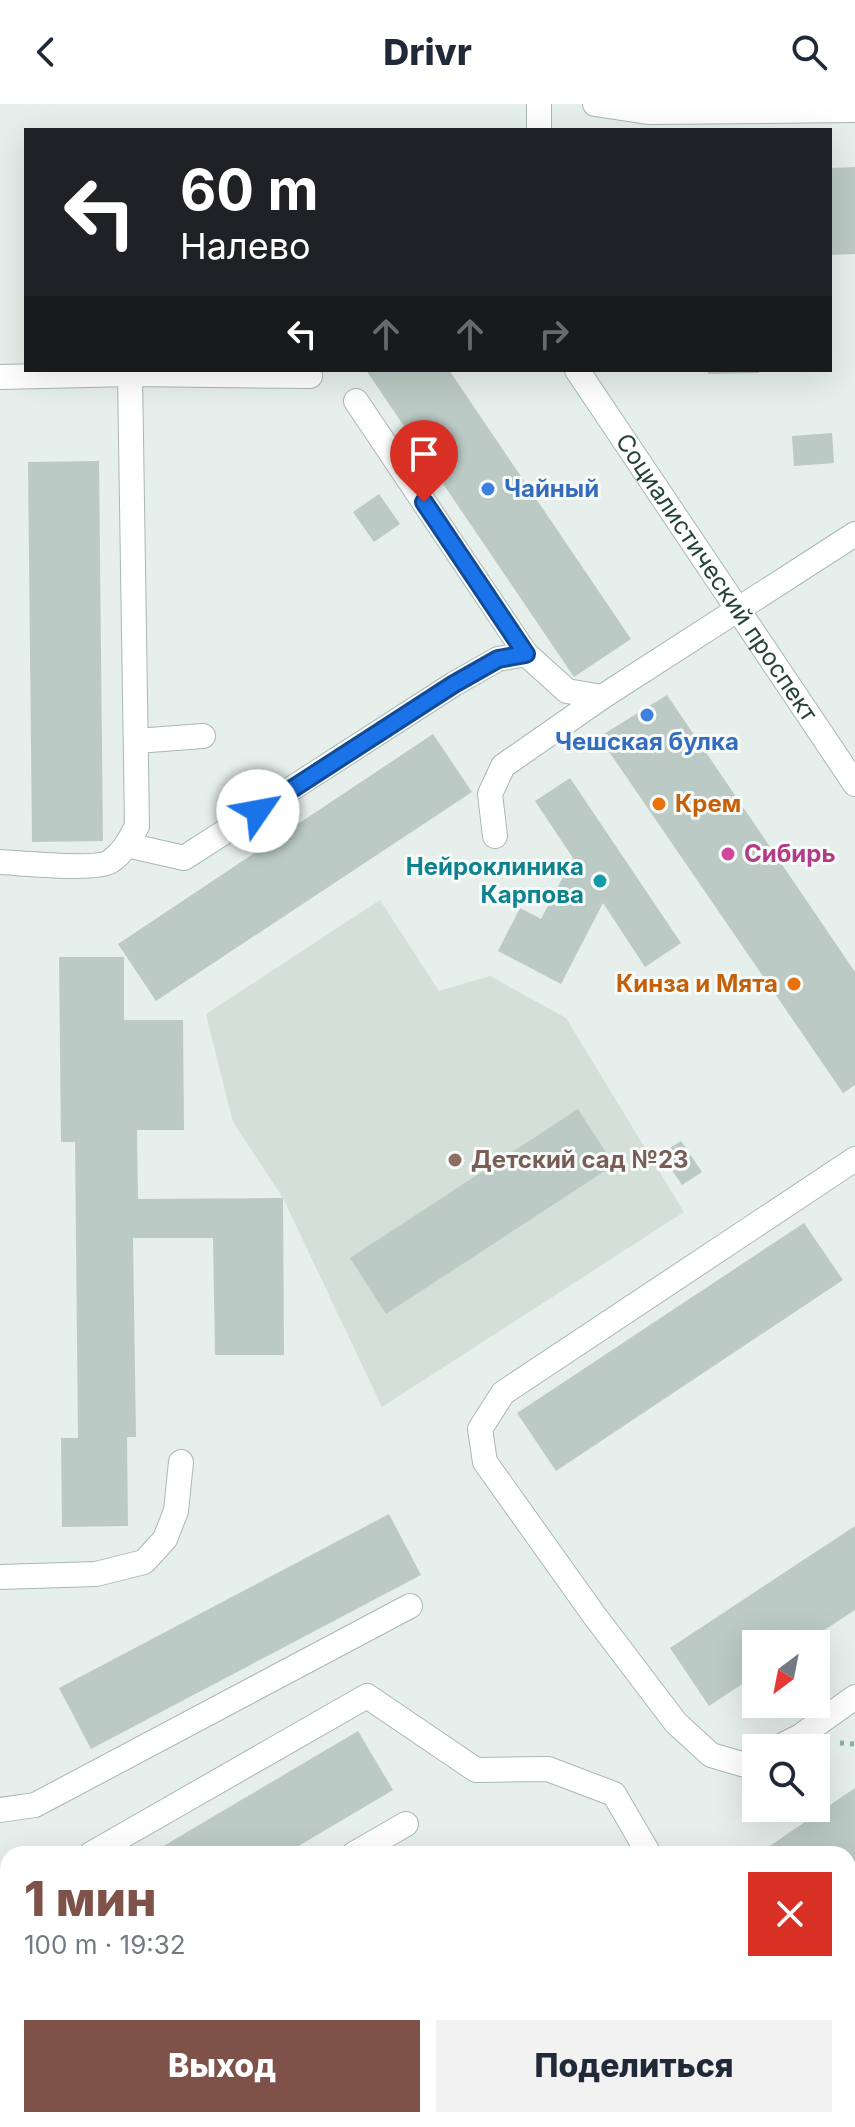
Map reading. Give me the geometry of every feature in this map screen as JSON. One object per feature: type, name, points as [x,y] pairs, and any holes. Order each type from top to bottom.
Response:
[{"type":"street","points":[[539,104],[539,128]]},
{"type":"street","points":[[595,104],[648,112],[855,110]]},
{"type":"street","name":"Социалистический проспект","points":[[578,372],[855,784]]},
{"type":"street","points":[[0,377],[130,374],[310,376]]},
{"type":"street","points":[[0,862],[90,866],[109,863],[127,845],[137,826],[130,374]]},
{"type":"street","points":[[356,401],[526,654],[567,691],[602,697]]},
{"type":"street","points":[[495,836],[490,794],[503,766],[602,697],[855,534]]},
{"type":"street","points":[[127,845],[184,858],[454,684],[498,659],[526,654]]},
{"type":"street","points":[[136,741],[203,736]]},
{"type":"street","points":[[742,1764],[711,1755],[676,1723],[485,1462],[480,1429],[503,1393],[855,1159]]},
{"type":"street","points":[[0,1577],[96,1574],[144,1562],[165,1539],[176,1511],[181,1462]]},
{"type":"street","points":[[0,1810],[35,1805],[410,1606]]},
{"type":"street","points":[[105,1846],[367,1696],[476,1770],[548,1769],[614,1794],[644,1846]]},
{"type":"street","points":[[803,1734],[855,1697]]},
{"type":"street","points":[[368,1846],[406,1824]]},
{"type":"shaded area","name":"Детский сад №23","points":[[380,900],[439,991],[490,976],[566,1018],[684,1212],[382,1407],[283,1198],[233,1122],[206,1014]]},
{"type":"building","points":[[855,167],[855,254],[832,255],[832,168]]},
{"type":"building","points":[[367,372],[450,372],[631,639],[574,677]]},
{"type":"building","points":[[708,372],[759,372],[759,373]]},
{"type":"building","points":[[832,433],[834,463],[794,466],[792,436]]},
{"type":"building","points":[[99,461],[103,841],[32,842],[28,462]]},
{"type":"building","points":[[379,494],[400,524],[374,542],[353,512]]},
{"type":"building","name":"Сибирь","points":[[667,695],[855,972],[855,1085],[843,1093],[599,737]]},
{"type":"building","points":[[433,734],[472,792],[156,1001],[118,944]]},
{"type":"building","name":"Нейроклиника Карпова","points":[[570,778],[681,943],[645,967],[603,903],[561,984],[498,951],[520,908],[541,919],[573,858],[535,801]]},
{"type":"building","points":[[59,957],[124,957],[124,1020],[183,1020],[184,1130],[137,1130],[138,1199],[283,1198],[284,1355],[215,1355],[213,1238],[133,1238],[136,1437],[127,1437],[128,1526],[62,1527],[61,1438],[78,1438],[75,1142],[61,1142]]},
{"type":"building","points":[[578,1109],[614,1165],[386,1314],[350,1258]]},
{"type":"building","points":[[681,1141],[702,1172],[682,1185],[661,1154]]},
{"type":"building","points":[[804,1223],[843,1280],[556,1471],[517,1413]]},
{"type":"building","points":[[389,1514],[421,1575],[91,1749],[59,1688]]},
{"type":"building","points":[[855,1526],[855,1610],[824,1630],[742,1630],[742,1684],[709,1706],[670,1648]]},
{"type":"building","points":[[358,1731],[393,1790],[298,1846],[164,1846]]},
{"type":"building","points":[[855,1788],[855,1846],[770,1846],[805,1822],[830,1822],[830,1805]]},
{"type":"place","name":"Чайный","points":[[488,489]]},
{"type":"place","name":"Чешская булка","points":[[647,715]]},
{"type":"place","name":"Крем","points":[[659,804]]},
{"type":"place","name":"Сибирь","points":[[728,854]]},
{"type":"place","name":"Нейроклиника Карпова","points":[[600,881]]},
{"type":"place","name":"Кинза и Мята","points":[[794,984]]},
{"type":"place","name":"Детский сад №23","points":[[455,1160]]},
{"type":"route","points":[[258,811],[454,684],[498,659],[526,654],[424,502]]}]
